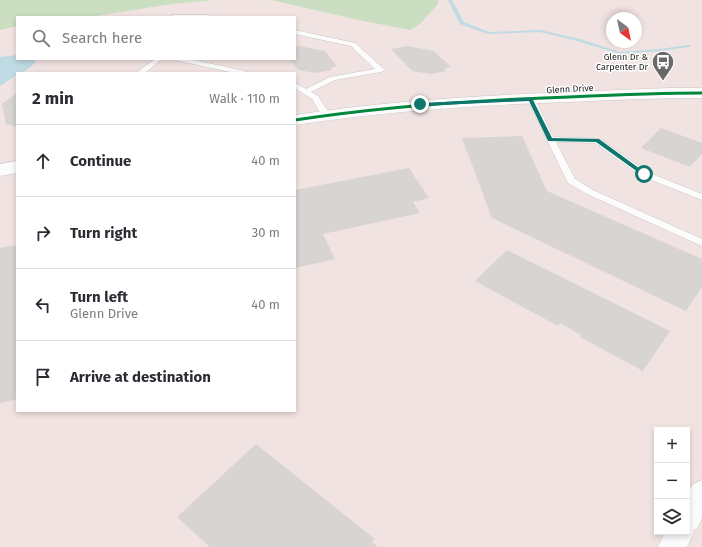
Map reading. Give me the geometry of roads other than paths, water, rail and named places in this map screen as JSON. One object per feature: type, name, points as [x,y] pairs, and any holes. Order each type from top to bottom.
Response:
[{"type":"street","name":"Glenn Drive","points":[[296,120],[420,104],[671,93],[702,93]]},
{"type":"street","points":[[0,170],[16,167]]},
{"type":"street","points":[[690,514],[702,492]]},
{"type":"street","points":[[672,547],[678,535]]},
{"type":"lane","points":[[296,32],[353,44],[381,70],[336,77],[316,84],[307,91]]},
{"type":"lane","points":[[141,72],[158,60]]},
{"type":"lane","points":[[184,60],[240,72]]},
{"type":"lane","points":[[296,86],[307,91],[315,98],[326,115]]},
{"type":"lane","points":[[531,99],[571,181],[590,192],[702,243]]},
{"type":"lane","points":[[550,139],[597,140],[644,174],[702,197]]},
{"type":"water","points":[[16,55],[16,60],[36,60],[29,68],[16,72],[16,76],[0,86],[0,57]]},
{"type":"waterway","points":[[450,0],[462,23],[488,33],[540,31],[578,40],[620,53],[689,46]]},
{"type":"place","name":"Glenn Dr & Carpenter Dr","points":[[663,82]]}]
